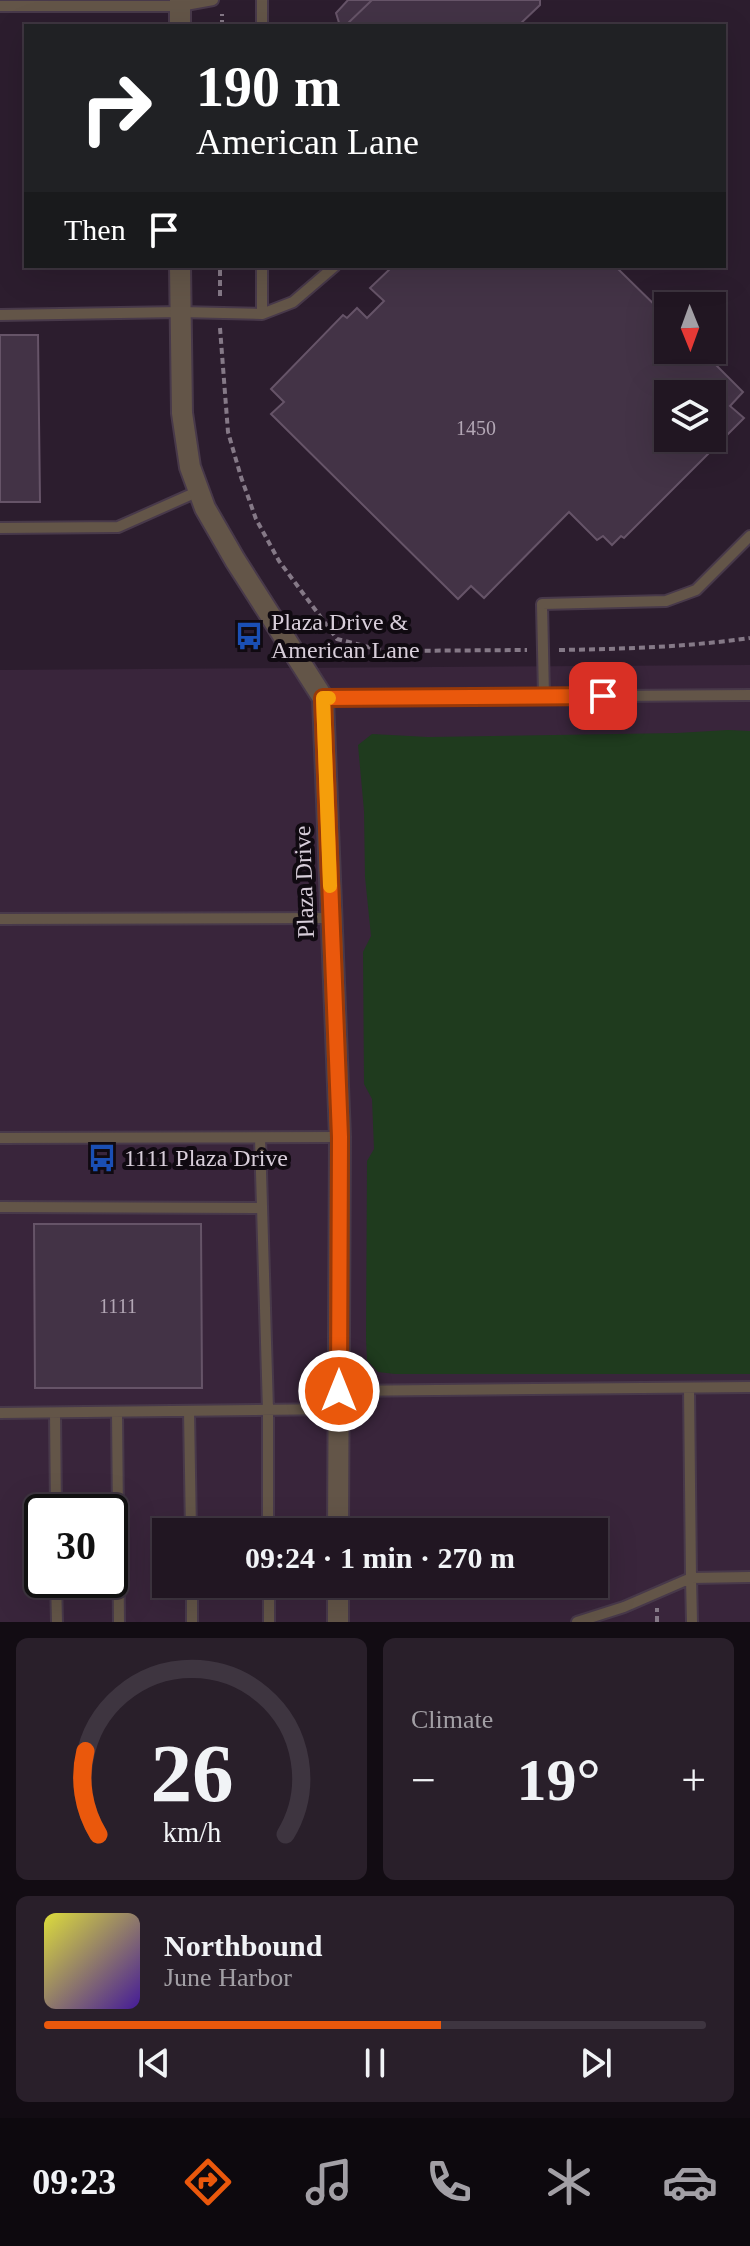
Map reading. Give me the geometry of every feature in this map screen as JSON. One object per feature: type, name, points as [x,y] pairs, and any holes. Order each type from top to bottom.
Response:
[{"type":"street","points":[[180,268],[182,413],[190,467],[205,508],[323,698]]},
{"type":"street","name":"Plaza Drive","points":[[323,698],[340,1137],[338,1518]]},
{"type":"street","points":[[338,1598],[338,1622]]},
{"type":"lane","points":[[0,6],[180,11],[213,0]]},
{"type":"lane","points":[[262,0],[262,24]]},
{"type":"lane","points":[[262,268],[262,314]]},
{"type":"lane","points":[[0,315],[262,314],[293,302],[333,268]]},
{"type":"lane","points":[[0,528],[118,527],[199,491]]},
{"type":"lane","points":[[544,696],[542,604],[666,601],[696,590],[750,536]]},
{"type":"lane","points":[[323,698],[750,695]]},
{"type":"lane","points":[[0,919],[332,918]]},
{"type":"lane","points":[[0,1138],[340,1137]]},
{"type":"lane","points":[[260,1138],[268,1518]]},
{"type":"lane","points":[[0,1207],[262,1208]]},
{"type":"lane","points":[[0,1413],[268,1410],[339,1400],[750,1387]]},
{"type":"lane","points":[[689,1388],[692,1622]]},
{"type":"lane","points":[[189,1411],[191,1518]]},
{"type":"lane","points":[[117,1412],[119,1622]]},
{"type":"lane","points":[[55,1413],[56,1494]]},
{"type":"lane","points":[[577,1622],[624,1607],[691,1578],[750,1577]]},
{"type":"lane","points":[[56,1598],[57,1622]]},
{"type":"lane","points":[[192,1598],[192,1622]]},
{"type":"lane","points":[[269,1598],[269,1622]]},
{"type":"path","points":[[221,346],[228,432],[256,519],[279,561],[337,639],[384,651],[543,650],[655,646],[750,638]]},
{"type":"shaded area","points":[[750,665],[750,1622],[0,1622],[0,670]]},
{"type":"green space","points":[[750,731],[750,1374],[378,1372],[367,1360],[366,1339],[367,1161],[374,1149],[372,1099],[364,1084],[363,952],[371,936],[358,745],[372,734],[428,737]]},
{"type":"building","points":[[348,0],[372,0],[347,24],[339,24],[336,13]]},
{"type":"building","points":[[372,0],[540,0],[540,5],[520,24],[347,24]]},
{"type":"building","points":[[391,268],[617,268],[654,304],[654,364],[715,364],[743,392],[730,406],[744,418],[726,436],[726,380],[654,380],[654,452],[710,452],[624,538],[621,536],[612,545],[603,536],[597,540],[569,512],[484,598],[471,586],[458,599],[271,414],[284,402],[271,389],[343,315],[347,318],[357,308],[367,318],[384,301],[370,288]]},
{"type":"building","points":[[0,335],[38,335],[40,502],[0,502]]},
{"type":"building","points":[[34,1224],[201,1224],[202,1388],[35,1388]]},
{"type":"slow traffic","points":[[329,698],[323,698],[330,886]]},
{"type":"place","name":"Plaza Drive & American Lane","points":[[249,636]]},
{"type":"place","name":"1111 Plaza Drive","points":[[102,1158]]},
{"type":"route","points":[[339,1391],[340,1137],[323,698],[603,696]]}]
